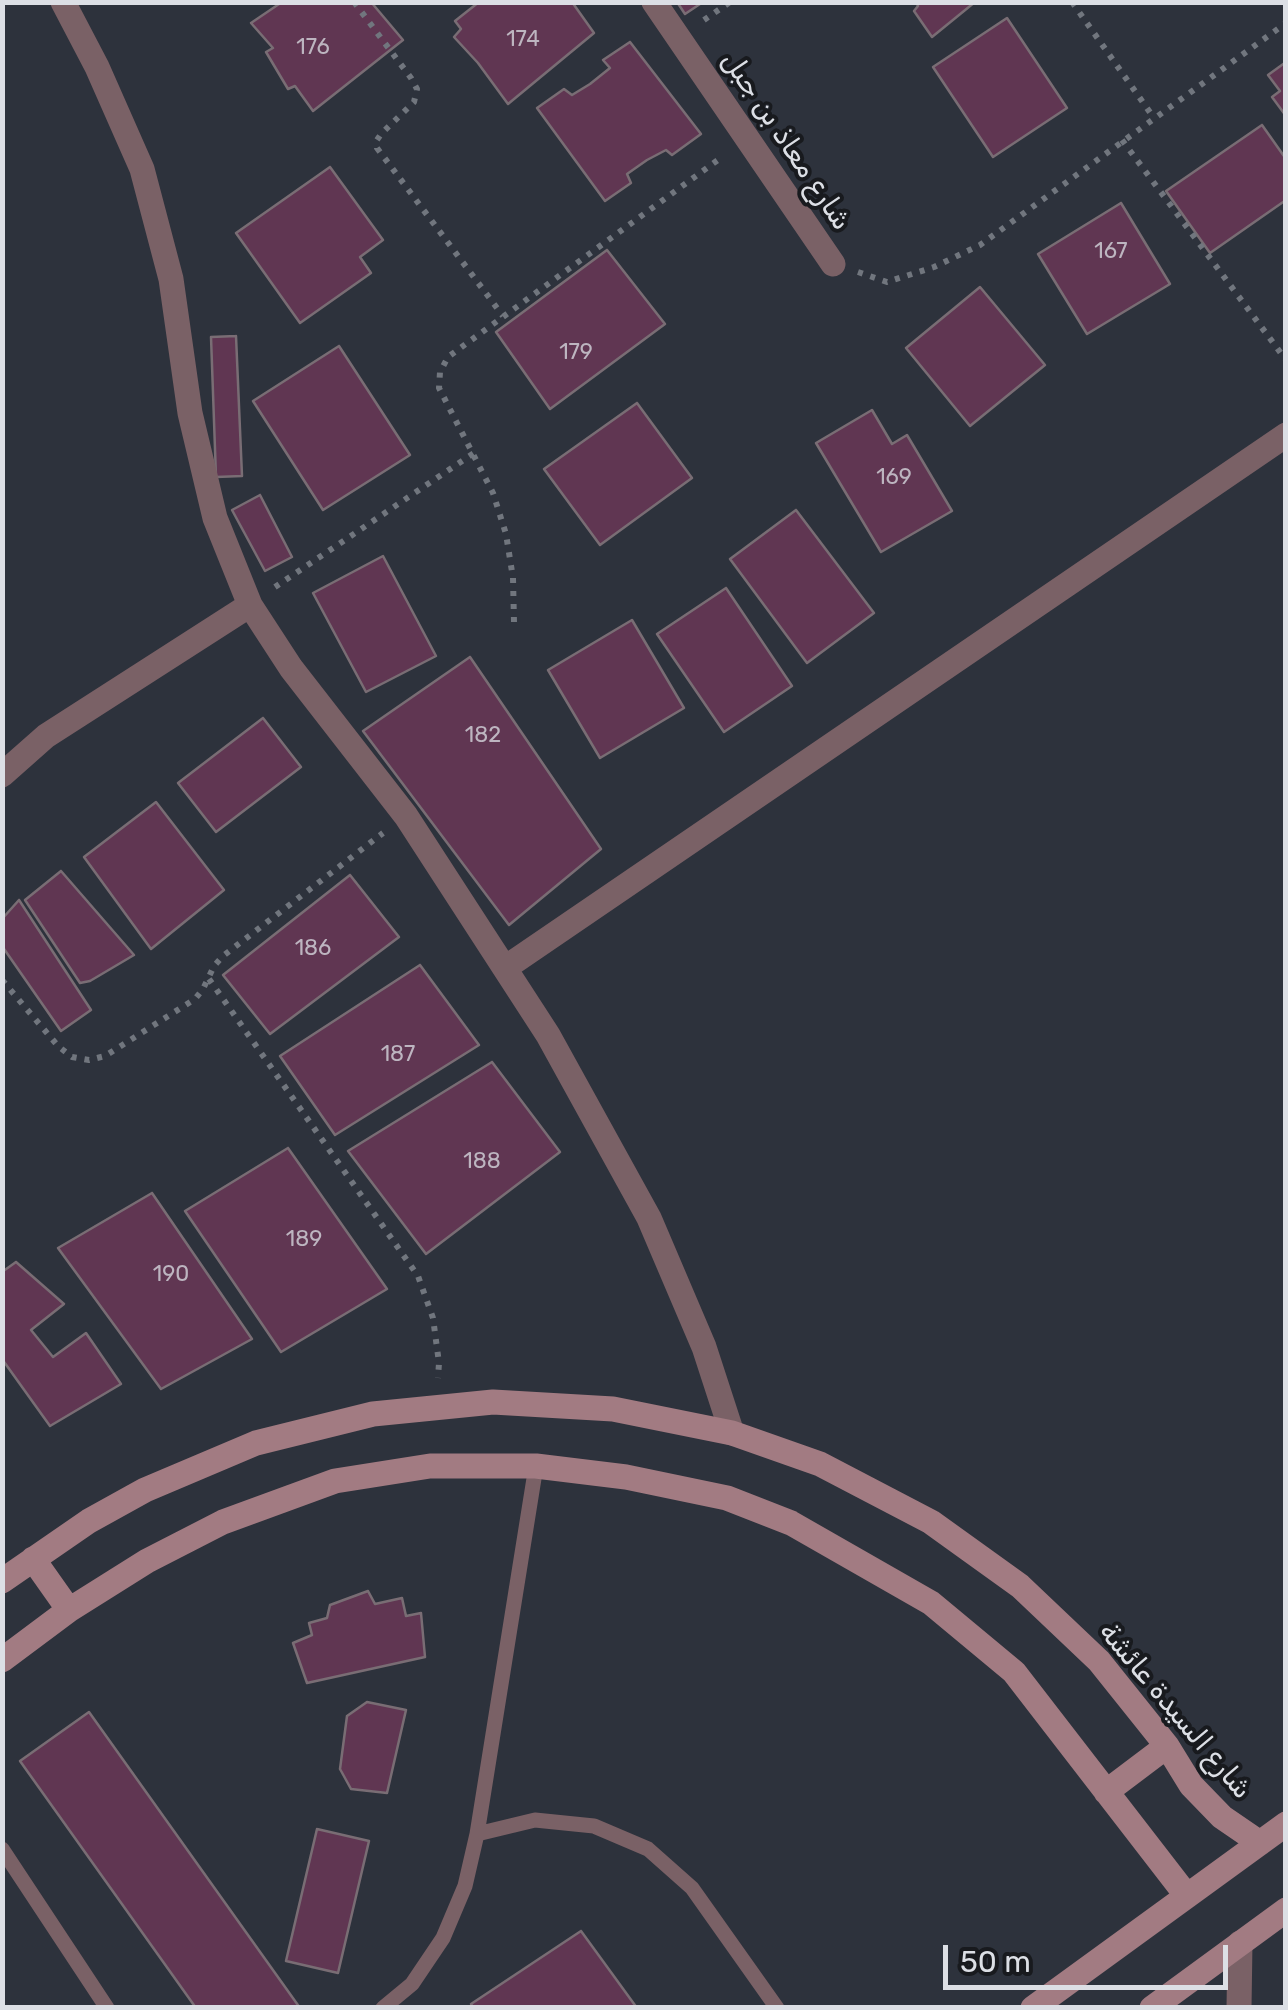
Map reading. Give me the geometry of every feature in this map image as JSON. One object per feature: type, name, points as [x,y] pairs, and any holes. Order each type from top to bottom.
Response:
[{"type":"street","points":[[63,2],[142,169],[171,279],[190,413],[214,518],[250,605],[291,668],[406,816],[548,1035],[649,1218],[704,1346],[732,1434]]},
{"type":"street","name":"شارع معاذ بن جبل","points":[[654,2],[833,264]]},
{"type":"street","points":[[504,968],[1286,434]]},
{"type":"street","points":[[2,775],[46,736],[250,605]]},
{"type":"street","name":"شارع السيدة عائشة","points":[[2,1581],[89,1521],[145,1490],[256,1443],[373,1414],[493,1402],[613,1409],[732,1434],[820,1464],[931,1522],[1020,1586],[1099,1660],[1167,1746],[1191,1784],[1222,1817],[1260,1843]]},
{"type":"street","points":[[2,1660],[69,1610],[148,1561],[223,1522],[335,1481],[430,1466],[536,1466],[626,1477],[727,1498],[791,1524],[931,1603],[1014,1672],[1187,1896]]},
{"type":"street","points":[[33,1559],[69,1610]]},
{"type":"street","points":[[1106,1792],[1167,1746]]},
{"type":"street","points":[[1033,2008],[1286,1824]]},
{"type":"street","points":[[1152,2008],[1286,1910]]},
{"type":"street","points":[[1239,2008],[1240,1943]]},
{"type":"lane","points":[[382,2008],[412,1984],[444,1938],[465,1886],[477,1834],[536,1466]]},
{"type":"lane","points":[[477,1834],[534,1820],[594,1826],[648,1849],[692,1888],[777,2008]]},
{"type":"lane","points":[[2,1849],[106,2008]]},
{"type":"path","points":[[354,2],[417,89],[414,102],[381,134],[377,148],[504,316]]},
{"type":"path","points":[[1072,2],[1154,118]]},
{"type":"path","points":[[833,264],[887,282],[934,267],[980,245],[1286,23]]},
{"type":"path","points":[[514,622],[506,534],[474,453],[438,388],[440,372],[448,357],[748,138]]},
{"type":"path","points":[[1122,140],[1286,360]]},
{"type":"path","points":[[250,605],[474,453]]},
{"type":"path","points":[[2,980],[72,1057],[89,1060],[106,1056],[185,1006],[203,989],[223,956],[406,816]]},
{"type":"path","points":[[208,978],[418,1276],[432,1318],[438,1363],[436,1408]]},
{"type":"building","points":[[282,2],[371,2],[403,40],[313,111],[295,86],[288,89],[266,52],[273,48],[251,23]]},
{"type":"building","points":[[479,2],[572,2],[594,33],[508,104],[454,37],[461,29],[455,21]]},
{"type":"building","points":[[677,2],[703,2],[685,14]]},
{"type":"building","points":[[916,2],[975,2],[932,37],[914,11]]},
{"type":"building","points":[[1007,18],[1067,108],[993,157],[933,67]]},
{"type":"building","points":[[630,42],[701,134],[672,155],[666,150],[647,160],[627,174],[631,183],[605,201],[537,108],[564,89],[572,95],[590,84],[610,68],[603,60]]},
{"type":"building","points":[[1286,62],[1286,116],[1272,97],[1280,91],[1268,75]]},
{"type":"building","points":[[1262,125],[1286,159],[1286,200],[1210,253],[1166,191]]},
{"type":"building","points":[[330,167],[383,240],[360,257],[371,273],[300,323],[236,233]]},
{"type":"building","points":[[1121,203],[1170,284],[1087,334],[1038,254]]},
{"type":"building","points":[[607,250],[665,324],[550,409],[496,332]]},
{"type":"building","points":[[980,287],[1045,365],[970,426],[906,348]]},
{"type":"building","points":[[236,336],[242,476],[216,477],[211,337]]},
{"type":"building","points":[[339,346],[410,455],[323,510],[253,401]]},
{"type":"building","points":[[637,403],[692,478],[600,545],[544,469]]},
{"type":"building","points":[[872,410],[892,444],[907,435],[952,511],[881,552],[816,443]]},
{"type":"building","points":[[260,495],[292,557],[265,571],[232,510]]},
{"type":"building","points":[[796,510],[874,613],[807,663],[730,559]]},
{"type":"building","points":[[383,556],[436,656],[366,692],[313,593]]},
{"type":"building","points":[[726,588],[792,686],[724,732],[657,634]]},
{"type":"building","points":[[632,620],[684,708],[600,758],[548,670]]},
{"type":"building","points":[[470,657],[601,849],[509,925],[363,731]]},
{"type":"building","points":[[263,718],[301,767],[216,832],[178,783]]},
{"type":"building","points":[[156,802],[224,890],[151,949],[84,857]]},
{"type":"building","points":[[61,871],[134,955],[90,981],[80,983],[25,900]]},
{"type":"building","points":[[350,875],[399,937],[270,1034],[223,975]]},
{"type":"building","points":[[19,900],[91,1010],[61,1031],[2,946],[2,919]]},
{"type":"building","points":[[420,965],[479,1045],[335,1135],[280,1056]]},
{"type":"building","points":[[492,1062],[560,1152],[426,1254],[348,1151]]},
{"type":"building","points":[[288,1148],[387,1289],[281,1352],[185,1211]]},
{"type":"building","points":[[152,1193],[252,1339],[161,1389],[58,1248]]},
{"type":"building","points":[[16,1262],[64,1304],[31,1330],[53,1357],[86,1333],[121,1384],[50,1426],[2,1359],[2,1272]]},
{"type":"building","points":[[368,1591],[375,1604],[402,1598],[406,1616],[421,1613],[425,1657],[307,1683],[293,1643],[312,1635],[309,1623],[327,1618],[330,1605]]},
{"type":"building","points":[[367,1702],[406,1710],[387,1793],[351,1789],[340,1769],[347,1716]]},
{"type":"building","points":[[89,1712],[300,2008],[196,2008],[20,1761]]},
{"type":"building","points":[[317,1829],[369,1841],[338,1973],[286,1961]]},
{"type":"building","points":[[581,1931],[637,2008],[474,2008],[471,2004]]}]
